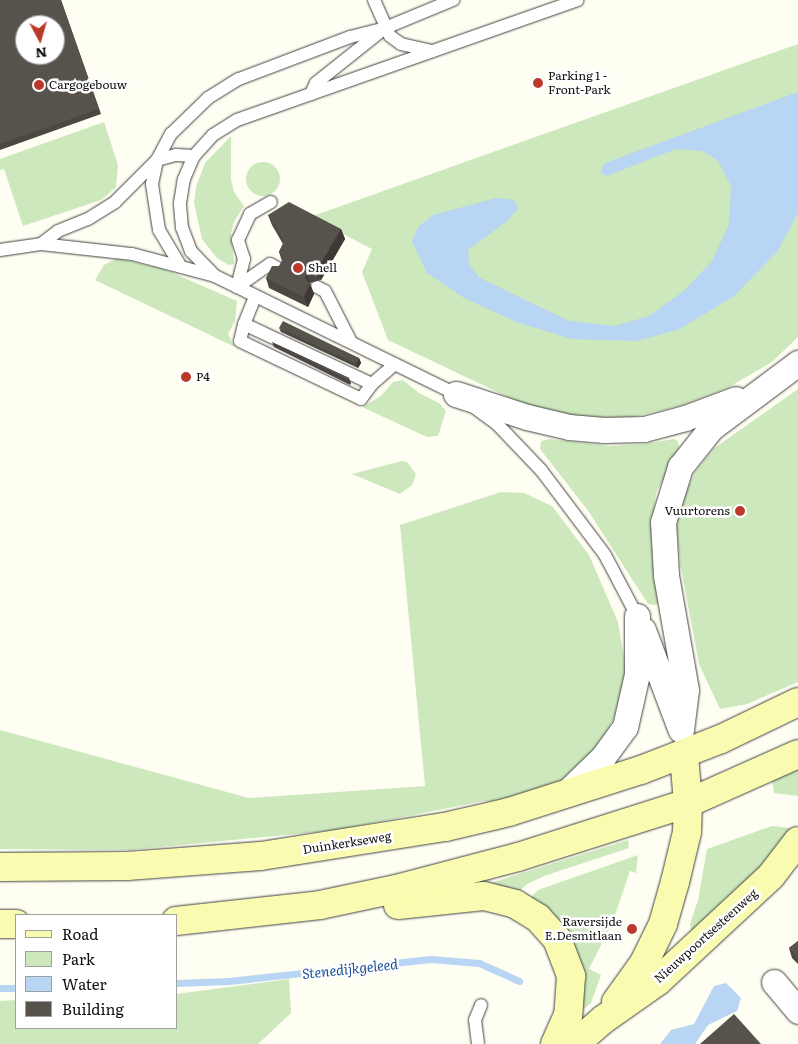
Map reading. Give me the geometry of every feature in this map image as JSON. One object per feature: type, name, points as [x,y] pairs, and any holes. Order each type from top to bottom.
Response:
[{"type":"main road","points":[[683,743],[798,702]]},
{"type":"main road","name":"Duinkerkseweg","points":[[0,867],[127,866],[260,856],[445,826],[509,812],[567,792],[683,743]]},
{"type":"main road","name":"Nieuwpoortsesteenweg","points":[[604,1019],[644,963],[662,924],[687,832],[688,803],[683,743]]},
{"type":"main road","points":[[218,918],[320,905],[396,890],[518,857],[688,803],[798,754]]},
{"type":"main road","name":"Nieuwpoortsesteenweg","points":[[574,1044],[604,1019],[658,981],[771,876],[798,841]]},
{"type":"main road","points":[[178,920],[218,918],[305,919],[439,898],[475,896],[515,904],[538,918],[557,939],[571,976],[568,1015],[555,1044]]},
{"type":"main road","points":[[0,924],[15,924]]},
{"type":"street","points":[[683,743],[686,690],[666,575],[663,522],[680,467],[711,428],[798,363]]},
{"type":"street","points":[[456,394],[527,417],[569,427],[604,430],[644,429],[686,418],[762,389]]},
{"type":"street","points":[[567,792],[604,756],[625,727],[637,674],[637,616]]},
{"type":"street","name":"Nieuwpoortsesteenweg","points":[[637,616],[683,743]]},
{"type":"street","points":[[774,982],[798,1011]]},
{"type":"lane","points":[[374,0],[385,28],[401,44],[435,51]]},
{"type":"lane","points":[[41,244],[58,232],[88,219],[115,202],[157,160],[172,134],[186,118],[208,98],[239,79],[350,37],[385,28],[453,0]]},
{"type":"lane","points":[[215,276],[191,251],[182,228],[180,203],[184,179],[194,156],[213,135],[237,120],[577,0]]},
{"type":"lane","points":[[311,94],[316,83],[385,28]]},
{"type":"lane","points":[[157,160],[176,155],[194,156]]},
{"type":"lane","points":[[157,160],[152,184],[159,230],[181,267]]},
{"type":"lane","points":[[237,288],[244,259],[238,240],[250,214],[271,202]]},
{"type":"lane","points":[[0,250],[41,244],[132,254],[215,276],[456,394],[497,424],[541,470],[605,555],[637,616]]},
{"type":"lane","points":[[237,288],[270,264],[279,269]]},
{"type":"lane","points":[[317,287],[325,291],[351,342]]},
{"type":"lane","points":[[255,297],[244,324],[240,341],[361,399],[372,384],[395,364]]},
{"type":"lane","points":[[244,324],[372,384]]},
{"type":"lane","points":[[478,1044],[475,1020],[481,1005]]},
{"type":"green space","points":[[798,44],[798,337],[772,362],[729,387],[683,405],[633,417],[578,417],[525,405],[388,340],[362,272],[372,249],[310,217]]},
{"type":"green space","points":[[104,122],[118,165],[116,187],[101,200],[23,226],[4,169],[0,170],[0,159]]},
{"type":"green space","points":[[231,136],[231,179],[234,192],[244,206],[234,222],[231,233],[234,264],[229,265],[217,258],[202,239],[194,203],[196,187],[205,163]]},
{"type":"green space","points":[[263,162],[275,167],[280,179],[275,191],[263,196],[251,191],[246,179],[251,167]]},
{"type":"green space","points":[[117,258],[166,270],[237,301],[235,321],[228,334],[235,347],[95,280],[104,265]]},
{"type":"green space","points":[[403,380],[419,393],[439,403],[446,411],[438,436],[427,437],[362,407],[381,396],[393,382]]},
{"type":"green space","points":[[798,389],[798,682],[747,704],[720,709],[699,664],[680,563],[677,527],[682,500],[695,472],[713,449]]},
{"type":"green space","points":[[550,439],[610,446],[644,444],[674,439],[678,441],[679,448],[656,493],[652,528],[661,599],[656,605],[648,604],[589,512],[540,449],[541,441]]},
{"type":"green space","points":[[402,461],[407,462],[416,474],[412,485],[400,494],[352,474]]},
{"type":"green space","points":[[501,492],[524,493],[552,506],[589,555],[618,622],[626,669],[614,718],[592,756],[568,778],[510,803],[484,801],[337,830],[129,850],[0,849],[0,730],[249,798],[425,786],[400,525]]},
{"type":"green space","points":[[798,766],[798,796],[774,793],[772,780]]},
{"type":"green space","points":[[772,826],[791,828],[768,865],[695,932],[691,929],[690,924],[698,900],[707,849]]},
{"type":"green space","points":[[628,840],[629,848],[544,876],[527,884],[514,896],[484,885]]},
{"type":"green space","points":[[638,855],[636,873],[630,871],[613,921],[589,969],[601,975],[591,1003],[578,1014],[526,902],[538,890]]},
{"type":"green space","points":[[289,979],[291,1013],[258,1044],[0,1044],[0,1001],[15,1000],[15,1029],[178,1029],[178,994]]},
{"type":"water","points":[[798,92],[798,213],[777,252],[734,296],[680,329],[637,341],[572,339],[516,322],[464,298],[427,273],[412,241],[418,227],[433,215],[496,198],[514,200],[518,209],[506,222],[468,250],[469,265],[480,278],[569,321],[614,326],[649,316],[685,290],[712,261],[729,224],[731,186],[718,161],[703,151],[676,149],[607,176],[600,172],[605,163]]},
{"type":"water","points":[[726,983],[741,998],[737,1011],[708,1025],[695,1044],[660,1044],[671,1030],[694,1024],[714,986]]},
{"type":"building","name":"Cargogebouw","points":[[0,0],[61,0],[99,109],[0,144]]},
{"type":"building","points":[[289,202],[341,229],[317,270],[306,273],[305,278],[310,284],[304,297],[266,278],[272,266],[279,266],[283,259],[279,252],[284,241],[268,215]]},
{"type":"building","points":[[283,321],[359,358],[356,364],[279,328]]},
{"type":"building","points":[[272,342],[349,378],[348,380]]},
{"type":"building","points":[[798,941],[798,959],[789,948]]},
{"type":"building","points":[[734,1014],[761,1044],[700,1044]]},
{"type":"waterway","name":"Stenedijkgeleed","points":[[178,983],[229,981],[431,959],[479,963],[519,981]]},
{"type":"waterway","name":"Stenedijkgeleed","points":[[0,988],[15,988]]},
{"type":"place","name":"Parking 1 - Front-Park","points":[[538,83]]},
{"type":"place","name":"Cargogebouw","points":[[39,85]]},
{"type":"place","name":"Shell","points":[[298,268]]},
{"type":"place","name":"P4","points":[[186,377]]},
{"type":"place","name":"Vuurtorens","points":[[740,511]]},
{"type":"place","name":"Raversijde E.Desmitlaan","points":[[632,929]]}]
